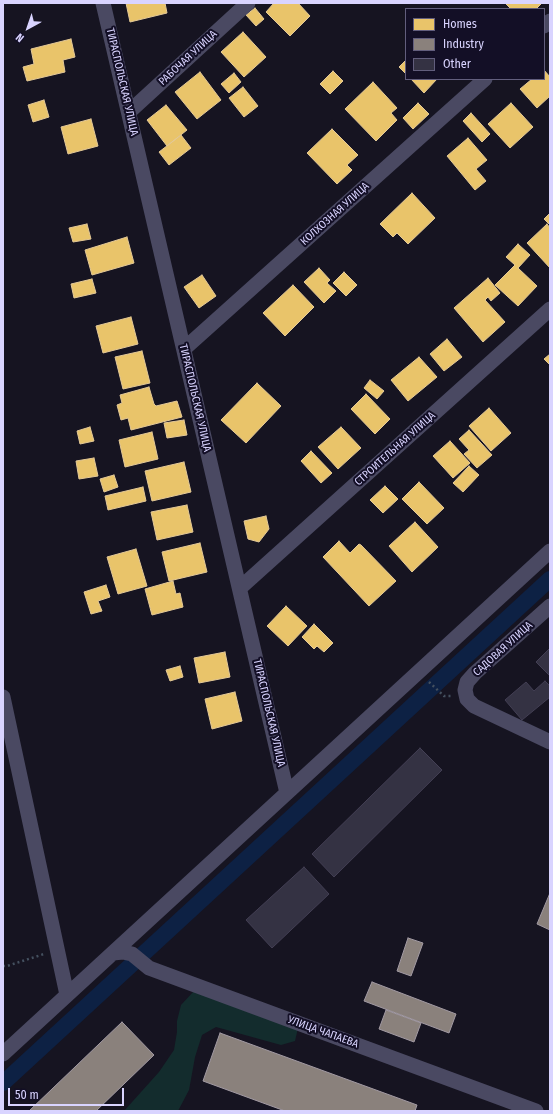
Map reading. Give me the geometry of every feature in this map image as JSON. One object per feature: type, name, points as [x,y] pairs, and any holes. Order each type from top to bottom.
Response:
[{"type":"street","name":"ТИРАСПОЛЬСКАЯ УЛИЦА","points":[[103,3],[287,793]]},
{"type":"street","name":"РАБОЧАЯ УЛИЦА","points":[[129,112],[248,3]]},
{"type":"street","name":"КОЛХОЗНАЯ УЛИЦА","points":[[184,349],[484,80]]},
{"type":"street","name":"СТРОИТЕЛЬНАЯ УЛИЦА","points":[[240,588],[550,310]]},
{"type":"street","points":[[3,1054],[550,551]]},
{"type":"street","name":"САДОВАЯ УЛИЦА","points":[[550,606],[475,673],[467,682],[465,690],[467,699],[474,706],[550,742]]},
{"type":"street","points":[[3,697],[68,994]]},
{"type":"street","name":"УЛИЦА ЧАПАЕВА","points":[[113,953],[123,952],[132,954],[149,968],[536,1111]]},
{"type":"path","points":[[428,681],[444,696]]},
{"type":"path","points":[[3,966],[58,950]]},
{"type":"green space","points":[[194,991],[298,1028],[295,1041],[281,1045],[216,1027],[202,1035],[195,1057],[189,1090],[178,1111],[124,1111],[159,1072],[174,1050],[177,1021],[181,1005]]},
{"type":"building: Homes","points":[[126,3],[165,3],[167,13],[130,22]]},
{"type":"building: Homes","points":[[274,3],[298,3],[310,16],[290,36],[266,12]]},
{"type":"building: Homes","points":[[505,3],[542,3],[537,8],[510,8]]},
{"type":"building: Homes","points":[[255,8],[264,19],[256,26],[246,15]]},
{"type":"building: Homes","points":[[243,32],[266,57],[244,77],[221,52]]},
{"type":"building: Homes","points":[[71,39],[75,57],[63,60],[65,72],[27,81],[23,67],[34,64],[31,49]]},
{"type":"building: Homes","points":[[405,61],[405,73],[399,67]]},
{"type":"building: Homes","points":[[333,71],[343,81],[330,94],[320,84]]},
{"type":"building: Homes","points":[[545,71],[550,77],[550,96],[537,108],[520,89],[531,80],[545,80]]},
{"type":"building: Homes","points":[[200,72],[221,100],[197,119],[175,92]]},
{"type":"building: Homes","points":[[234,73],[241,82],[229,93],[221,84]]},
{"type":"building: Homes","points":[[412,80],[436,80],[424,93]]},
{"type":"building: Homes","points":[[373,82],[397,108],[391,113],[397,120],[376,141],[345,109]]},
{"type":"building: Homes","points":[[243,87],[258,106],[244,117],[229,98]]},
{"type":"building: Homes","points":[[44,100],[49,117],[33,122],[28,105]]},
{"type":"building: Homes","points":[[418,103],[429,114],[413,129],[403,118]]},
{"type":"building: Homes","points":[[511,103],[533,127],[510,148],[488,124]]},
{"type":"building: Homes","points":[[166,105],[187,130],[167,146],[147,120]]},
{"type":"building: Homes","points":[[471,113],[490,134],[482,142],[463,121]]},
{"type":"building: Homes","points":[[91,119],[98,146],[68,154],[61,127]]},
{"type":"building: Homes","points":[[332,129],[358,155],[347,165],[352,170],[337,184],[307,153]]},
{"type":"building: Homes","points":[[181,135],[191,148],[169,165],[159,152]]},
{"type":"building: Homes","points":[[468,138],[487,160],[476,169],[486,181],[475,190],[447,156]]},
{"type":"building: Homes","points":[[412,193],[435,218],[408,244],[397,233],[393,237],[380,224]]},
{"type":"building: Homes","points":[[550,213],[550,225],[544,219]]},
{"type":"building: Homes","points":[[87,224],[91,239],[73,242],[69,228]]},
{"type":"building: Homes","points":[[547,224],[550,228],[550,268],[527,243]]},
{"type":"building: Homes","points":[[127,237],[134,263],[92,275],[85,250]]},
{"type":"building: Homes","points":[[518,244],[530,255],[518,268],[537,286],[518,306],[495,285],[515,265],[506,257]]},
{"type":"building: Homes","points":[[319,268],[330,280],[327,283],[336,291],[324,303],[304,282]]},
{"type":"building: Homes","points":[[344,272],[357,285],[346,296],[333,283]]},
{"type":"building: Homes","points":[[202,275],[216,296],[199,308],[184,287]]},
{"type":"building: Homes","points":[[488,278],[500,293],[491,301],[488,297],[485,300],[505,322],[483,342],[454,308]]},
{"type":"building: Homes","points":[[92,279],[96,293],[74,298],[71,284]]},
{"type":"building: Homes","points":[[293,285],[314,307],[285,336],[263,313]]},
{"type":"building: Homes","points":[[131,317],[138,344],[103,353],[96,326]]},
{"type":"building: Homes","points":[[447,339],[462,357],[444,371],[430,354]]},
{"type":"building: Homes","points":[[142,351],[150,383],[123,389],[115,357]]},
{"type":"building: Homes","points":[[550,354],[550,365],[544,359]]},
{"type":"building: Homes","points":[[419,357],[437,377],[408,401],[391,380]]},
{"type":"building: Homes","points":[[370,380],[384,391],[377,399],[364,388]]},
{"type":"building: Homes","points":[[257,383],[281,406],[246,443],[221,420]]},
{"type":"building: Homes","points":[[149,387],[156,406],[177,401],[182,417],[131,430],[128,418],[121,420],[117,405],[122,403],[120,395]]},
{"type":"building: Homes","points":[[366,394],[390,419],[375,434],[351,409]]},
{"type":"building: Homes","points":[[489,408],[511,433],[491,451],[469,426]]},
{"type":"building: Homes","points":[[184,420],[187,435],[167,438],[164,423]]},
{"type":"building: Homes","points":[[90,427],[94,441],[80,444],[77,431]]},
{"type":"building: Homes","points":[[341,427],[361,448],[338,469],[318,447]]},
{"type":"building: Homes","points":[[469,430],[492,455],[477,468],[464,454],[469,450],[459,439]]},
{"type":"building: Homes","points":[[152,432],[158,459],[125,467],[119,440]]},
{"type":"building: Homes","points":[[450,441],[470,463],[453,478],[433,456]]},
{"type":"building: Homes","points":[[311,451],[332,473],[321,483],[301,461]]},
{"type":"building: Homes","points":[[94,458],[98,476],[79,479],[76,461]]},
{"type":"building: Homes","points":[[184,462],[191,492],[152,501],[145,471]]},
{"type":"building: Homes","points":[[469,466],[479,475],[463,492],[453,483]]},
{"type":"building: Homes","points":[[114,475],[118,487],[104,492],[100,479]]},
{"type":"building: Homes","points":[[419,482],[444,508],[427,524],[402,499]]},
{"type":"building: Homes","points":[[385,486],[398,499],[383,513],[370,500]]},
{"type":"building: Homes","points":[[143,487],[146,501],[108,510],[105,496]]},
{"type":"building: Homes","points":[[187,505],[193,532],[157,540],[151,512]]},
{"type":"building: Homes","points":[[266,516],[269,529],[259,542],[248,539],[244,521]]},
{"type":"building: Homes","points":[[415,522],[438,547],[412,572],[389,546]]},
{"type":"building: Homes","points":[[339,541],[350,553],[359,544],[361,545],[396,581],[369,606],[323,557]]},
{"type":"building: Homes","points":[[200,543],[207,572],[169,581],[162,552]]},
{"type":"building: Homes","points":[[136,549],[147,586],[118,594],[107,557]]},
{"type":"building: Homes","points":[[173,581],[176,594],[180,593],[183,607],[152,615],[145,589]]},
{"type":"building: Homes","points":[[106,585],[110,597],[98,601],[102,611],[91,614],[84,592]]},
{"type":"building: Homes","points":[[286,606],[307,626],[288,646],[267,626]]},
{"type":"building: Homes","points":[[314,624],[333,643],[324,652],[317,646],[314,649],[302,637]]},
{"type":"building: Homes","points":[[225,652],[230,677],[199,683],[194,658]]},
{"type":"building: Homes","points":[[180,666],[183,677],[170,681],[166,670]]},
{"type":"building: Homes","points":[[235,692],[242,721],[212,729],[205,699]]},
{"type":"building: Industry","points":[[550,893],[550,930],[537,924]]},
{"type":"building: Industry","points":[[408,938],[423,943],[411,976],[397,971]]},
{"type":"building: Industry","points":[[372,982],[456,1014],[449,1033],[364,1001]]},
{"type":"building: Industry","points":[[386,1010],[421,1023],[414,1042],[379,1029]]},
{"type":"building: Industry","points":[[122,1022],[154,1055],[96,1111],[29,1111]]},
{"type":"building: Industry","points":[[220,1033],[417,1105],[415,1111],[285,1111],[203,1081]]},
{"type":"building: Other","points":[[550,648],[550,676],[536,662]]},
{"type":"building: Other","points":[[545,681],[550,686],[550,697],[522,720],[505,700],[526,682],[534,691]]},
{"type":"building: Other","points":[[420,748],[442,770],[334,877],[312,854]]},
{"type":"building: Other","points":[[304,867],[329,894],[272,948],[246,920]]},
{"type":"waterway","points":[[3,1083],[550,579]]}]
